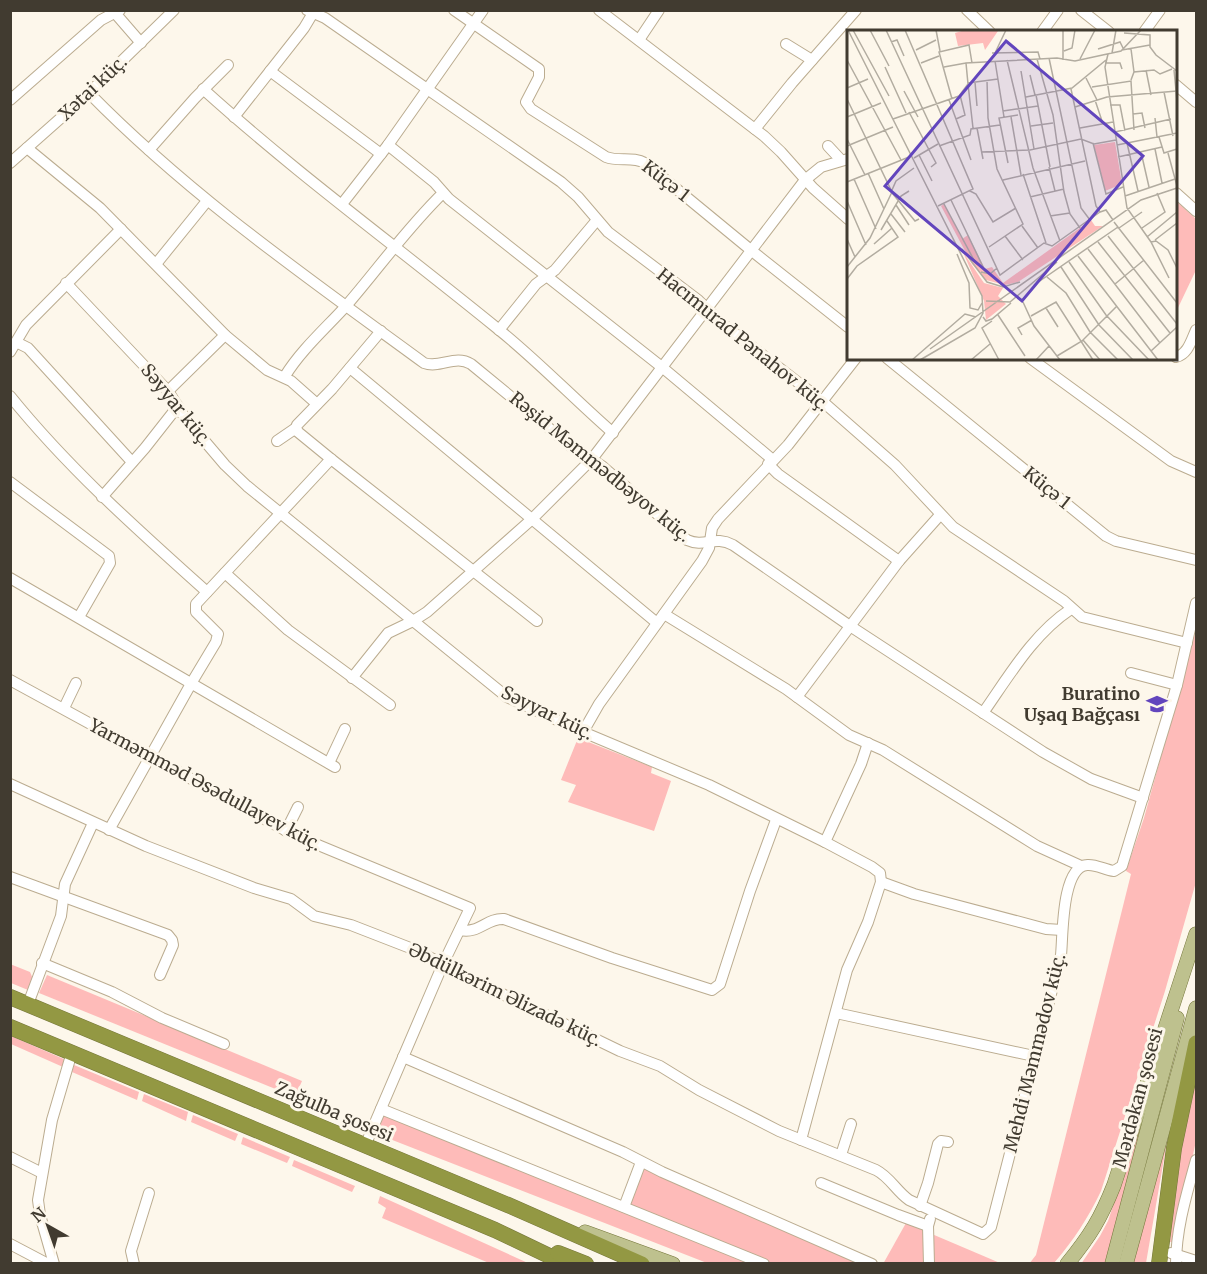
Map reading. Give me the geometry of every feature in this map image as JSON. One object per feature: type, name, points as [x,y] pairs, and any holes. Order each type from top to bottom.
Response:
[{"type":"highway","name":"Zağulba şosesi","points":[[10,997],[642,1263]]},
{"type":"highway","points":[[10,1027],[495,1230],[566,1263]]},
{"type":"highway","points":[[1168,1258],[1174,1149],[1197,1043]]},
{"type":"highway","points":[[495,1230],[586,1263]]},
{"type":"main road","points":[[1072,1263],[1096,1225],[1114,1185],[1197,934]]},
{"type":"main road","name":"Mərdəkan şosesi","points":[[1112,1263],[1197,941]]},
{"type":"main road","name":"Mərdəkan şosesi","points":[[1126,1263],[1197,1008]]},
{"type":"main road","points":[[508,1205],[673,1263]]},
{"type":"main road","points":[[1067,1263],[1087,1240]]},
{"type":"street","name":"Xətai küç.","points":[[11,162],[88,93],[174,10]]},
{"type":"street","name":"Küçə 1","points":[[454,10],[539,69],[539,77],[526,102],[531,110],[606,157],[639,159],[645,163],[847,325]]},
{"type":"street","points":[[342,204],[385,149],[483,10]]},
{"type":"street","points":[[599,10],[755,129],[781,152],[805,180],[847,217]]},
{"type":"street","points":[[639,40],[659,10]]},
{"type":"street","points":[[755,129],[856,10]]},
{"type":"street","points":[[967,10],[988,30]]},
{"type":"street","points":[[1043,30],[1058,10]]},
{"type":"street","points":[[1081,10],[1106,30]]},
{"type":"street","points":[[1145,30],[1160,10]]},
{"type":"street","points":[[10,100],[101,20],[117,12],[141,43]]},
{"type":"street","points":[[234,117],[304,28],[310,12]]},
{"type":"street","name":"Hacımurad Pənahov küç.","points":[[310,12],[325,18],[561,182],[627,248],[698,300],[720,322],[822,401],[906,475],[953,527],[1064,601],[1082,617],[1187,643]]},
{"type":"street","points":[[786,44],[812,60]]},
{"type":"street","points":[[149,150],[203,89],[228,65]]},
{"type":"street","points":[[270,71],[434,182],[443,193],[663,368],[771,462],[778,474],[899,561]]},
{"type":"street","points":[[1177,86],[1197,102]]},
{"type":"street","points":[[203,89],[394,248],[499,330],[613,433]]},
{"type":"street","name":"Rəşid Məmmədbəyov küç.","points":[[88,93],[207,201],[314,284],[428,364],[457,359],[467,361],[572,447],[592,459],[687,540],[694,543],[719,540],[733,545],[850,627],[1078,772],[1143,798]]},
{"type":"street","points":[[828,146],[844,160]]},
{"type":"street","points":[[27,148],[100,208],[225,335],[267,370],[285,376],[317,404]]},
{"type":"street","points":[[352,678],[388,633],[427,612],[531,519],[592,459],[805,180],[821,167],[844,160]]},
{"type":"street","points":[[285,376],[297,358],[346,306],[443,193]]},
{"type":"street","points":[[1177,194],[1197,211]]},
{"type":"street","points":[[156,264],[207,201]]},
{"type":"street","points":[[499,330],[536,284],[555,270],[597,220]]},
{"type":"street","points":[[10,352],[18,343],[26,326],[121,229]]},
{"type":"street","name":"Səyyar küç.","points":[[66,283],[168,391],[185,418],[230,470],[281,515],[507,697],[583,732],[686,774],[825,842],[876,869],[882,878],[881,882]]},
{"type":"street","points":[[1177,357],[1187,349],[1197,330]]},
{"type":"street","points":[[277,441],[296,428],[381,331]]},
{"type":"street","points":[[168,391],[225,335]]},
{"type":"street","points":[[18,343],[28,348],[132,462]]},
{"type":"street","points":[[583,732],[599,704],[706,554],[712,528],[718,519],[788,445],[854,360]]},
{"type":"street","name":"Küçə 1","points":[[889,360],[1111,538],[1197,560]]},
{"type":"street","points":[[1033,360],[1171,461],[1197,472]]},
{"type":"street","points":[[350,368],[531,519],[660,619],[777,683],[840,729],[908,765],[1037,846],[1081,866],[1090,865],[1114,871],[1122,866],[1177,685],[1197,603]]},
{"type":"street","points":[[10,396],[34,427],[102,497],[207,592]]},
{"type":"street","points":[[102,497],[178,406]]},
{"type":"street","points":[[296,428],[331,459],[472,572],[537,621]]},
{"type":"street","points":[[109,830],[217,638],[216,631],[196,612],[196,604],[331,459]]},
{"type":"street","points":[[10,482],[109,556],[110,563],[79,617]]},
{"type":"street","points":[[797,697],[899,561],[940,515]]},
{"type":"street","points":[[225,573],[288,630],[390,705]]},
{"type":"street","points":[[10,578],[332,765],[345,729]]},
{"type":"street","points":[[983,713],[1033,644],[1059,617],[1071,609]]},
{"type":"street","points":[[1131,673],[1177,685]]},
{"type":"street","name":"Yarməmməd Əsədullayev küç.","points":[[10,680],[151,755],[286,831],[324,849],[470,908],[460,930]]},
{"type":"street","points":[[63,708],[76,683]]},
{"type":"street","points":[[825,842],[861,764],[868,743]]},
{"type":"street","name":"Əbdülkərim Əlizadə küç.","points":[[10,784],[109,830],[254,888],[283,895],[298,902],[314,916],[351,925],[418,951],[620,1052],[660,1066],[699,1090],[801,1140],[882,1174],[904,1196],[920,1206],[980,1234],[986,1233]]},
{"type":"street","points":[[286,831],[298,807]]},
{"type":"street","points":[[365,1146],[443,964],[460,930],[472,932],[492,921],[504,919],[612,958],[712,990],[720,984],[776,820]]},
{"type":"street","points":[[28,1004],[61,916],[68,877],[93,823]]},
{"type":"street","name":"Mehdi Məmmədov küç.","points":[[986,1233],[991,1227],[1061,955],[1064,905],[1073,879],[1081,866]]},
{"type":"street","points":[[10,877],[168,935],[173,945],[160,975]]},
{"type":"street","points":[[801,1140],[849,964],[868,922],[881,882],[914,894],[1035,926],[1062,930]]},
{"type":"street","points":[[42,963],[112,992],[162,1018],[224,1044]]},
{"type":"street","points":[[836,1013],[1034,1056]]},
{"type":"street","points":[[54,1263],[38,1207],[52,1120],[72,1052]]},
{"type":"street","points":[[403,1057],[872,1263]]},
{"type":"street","points":[[381,1108],[764,1263]]},
{"type":"street","points":[[841,1155],[851,1124]]},
{"type":"street","points":[[920,1206],[938,1144],[941,1141],[948,1142]]},
{"type":"street","points":[[10,1157],[42,1173]]},
{"type":"street","points":[[1197,1160],[1194,1178],[1168,1258],[1197,1261]]},
{"type":"street","points":[[624,1207],[641,1162]]},
{"type":"street","points":[[820,1183],[928,1226]]},
{"type":"street","points":[[134,1263],[131,1251],[149,1193]]},
{"type":"street","points":[[929,1263],[928,1226],[934,1212]]},
{"type":"street","points":[[10,1244],[48,1263]]},
{"type":"shaded area","points":[[1177,202],[1196,219],[1196,270],[1177,310]]},
{"type":"shaded area","points":[[1196,630],[1196,882],[1165,991],[1101,1191],[1080,1228],[1054,1263],[1029,1264],[1036,1255],[1131,874],[1126,871],[1144,818]]},
{"type":"shaded area","points":[[578,738],[652,767],[651,773],[671,781],[654,831],[568,802],[576,785],[561,780]]},
{"type":"shaded area","points":[[10,964],[30,972],[33,979],[28,990],[11,983]]},
{"type":"shaded area","points":[[47,975],[302,1081],[295,1097],[39,993]]},
{"type":"shaded area","points":[[11,1036],[66,1060],[63,1067],[11,1044]]},
{"type":"shaded area","points":[[1196,1063],[1196,1141],[1174,1242],[1170,1242],[1179,1150]]},
{"type":"shaded area","points":[[1186,1064],[1167,1141],[1146,1263],[1130,1264]]},
{"type":"shaded area","points":[[74,1065],[139,1092],[137,1100],[72,1072]]},
{"type":"shaded area","points":[[1158,1071],[1105,1263],[1081,1264],[1108,1221]]},
{"type":"shaded area","points":[[144,1094],[188,1112],[186,1121],[142,1101]]},
{"type":"shaded area","points":[[383,1114],[627,1212],[644,1168],[858,1263],[707,1263],[377,1134]]},
{"type":"shaded area","points":[[193,1115],[238,1134],[235,1141],[191,1122]]},
{"type":"shaded area","points":[[243,1137],[290,1157],[287,1163],[241,1144]]},
{"type":"shaded area","points":[[294,1160],[355,1186],[352,1192],[292,1166]]},
{"type":"shaded area","points":[[380,1196],[528,1263],[489,1263],[382,1218],[386,1208],[378,1203]]},
{"type":"shaded area","points":[[906,1223],[1000,1263],[883,1264]]},
{"type":"place","name":"Buratino Uşaq Bağçası","points":[[1157,704]]}]
